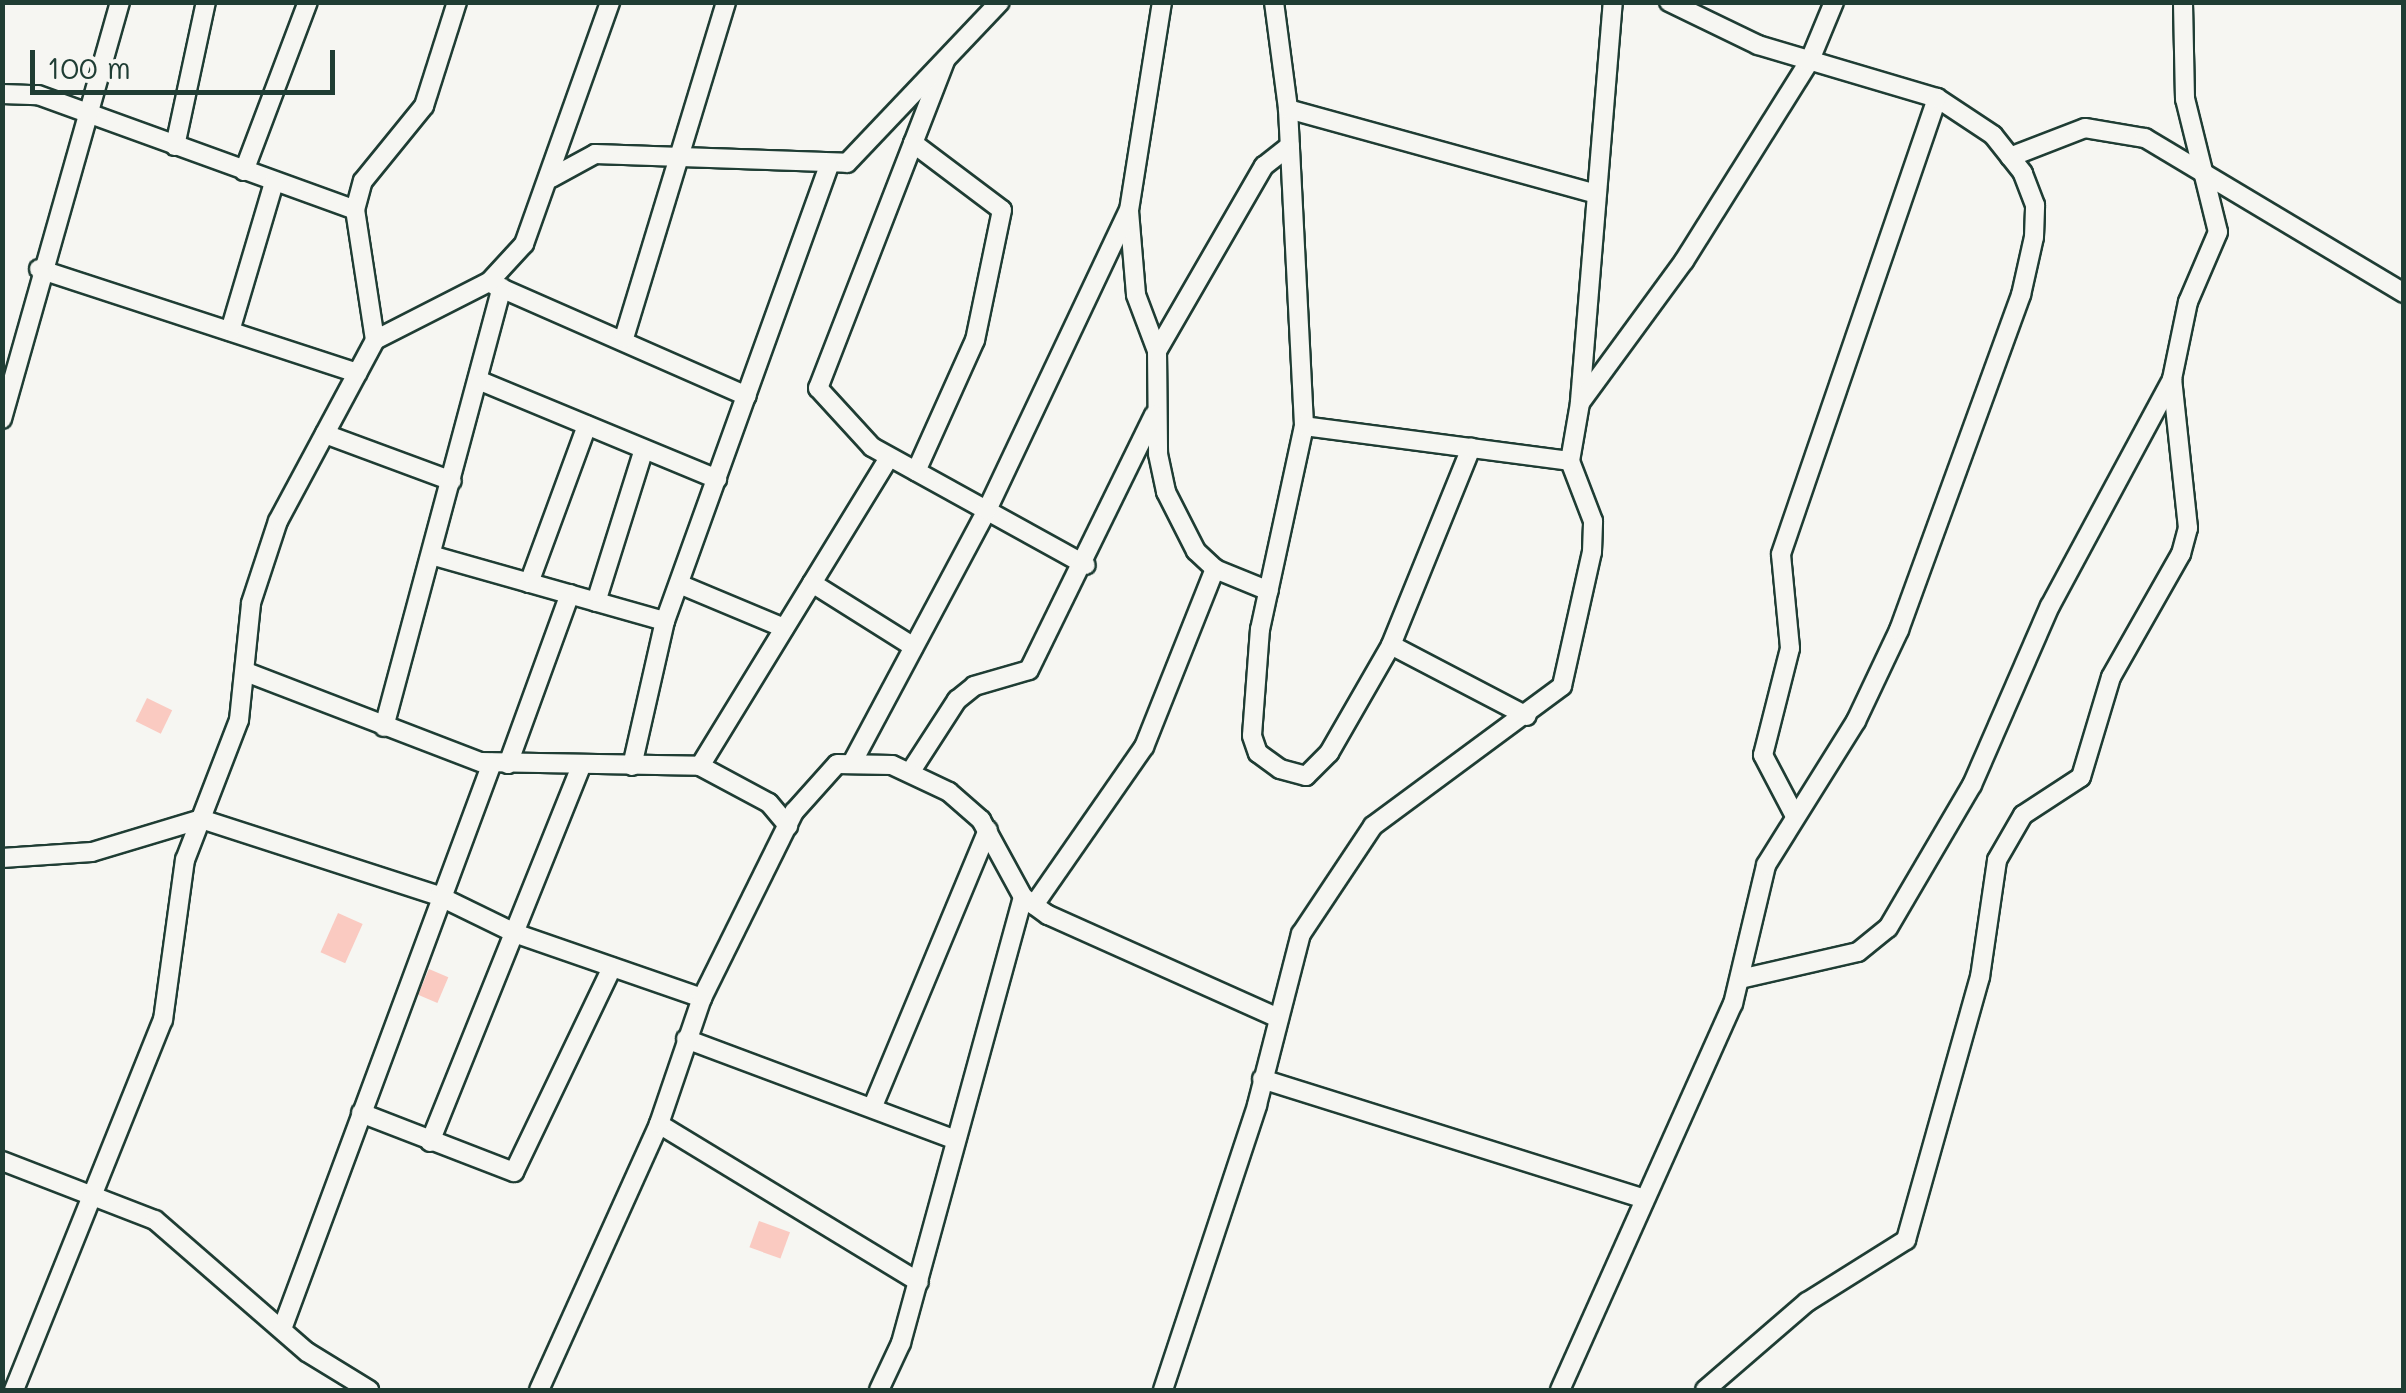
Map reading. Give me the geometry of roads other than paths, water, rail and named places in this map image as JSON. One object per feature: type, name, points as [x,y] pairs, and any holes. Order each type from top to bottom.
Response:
[{"type":"street","points":[[2,419],[39,268],[120,2]]},
{"type":"street","points":[[175,146],[206,2]]},
{"type":"street","points":[[244,170],[308,2]]},
{"type":"street","points":[[14,1390],[163,1020],[185,860],[239,720],[256,583],[325,434],[375,340],[356,210],[363,180],[424,106],[457,2]]},
{"type":"street","points":[[384,727],[478,380],[496,285],[524,244],[551,178],[610,2]]},
{"type":"street","points":[[624,338],[682,158],[726,2]]},
{"type":"street","points":[[551,178],[596,154],[828,166],[860,154],[1000,2]]},
{"type":"street","points":[[1162,2],[1129,210],[1136,295],[1158,352],[1157,408],[1166,492],[1196,552],[1215,569],[1270,591]]},
{"type":"street","points":[[1274,2],[1288,109],[1304,426],[1270,591],[1252,736],[1258,753],[1280,769],[1306,776],[1316,768],[1391,645],[1471,448]]},
{"type":"street","points":[[1163,1390],[1262,1079],[1301,934],[1372,826],[1527,716],[1566,676],[1592,552],[1593,521],[1570,461],[1580,403],[1613,2]]},
{"type":"street","points":[[1560,1390],[1740,979],[1766,865],[1856,721],[1899,630],[2021,295],[2035,205],[2010,157],[1938,98],[1758,45],[1669,2]]},
{"type":"street","points":[[1580,403],[1658,300],[1810,60],[1834,2]]},
{"type":"street","points":[[1740,979],[1858,952],[1888,928],[1972,785],[2050,606],[2172,378],[2188,302],[2218,232],[2208,176],[2185,99],[2184,2]]},
{"type":"street","points":[[945,61],[819,377],[825,395],[889,456],[1086,565]]},
{"type":"street","points":[[2,94],[38,95],[356,210]]},
{"type":"street","points":[[1795,816],[1763,755],[1790,648],[1781,554],[1938,98]]},
{"type":"street","points":[[1288,109],[1597,194]]},
{"type":"street","points":[[2010,157],[2085,128],[2110,127],[2208,176],[2404,293]]},
{"type":"street","points":[[912,143],[1002,210],[975,340],[916,471]]},
{"type":"street","points":[[1158,352],[1264,166],[1290,146]]},
{"type":"street","points":[[632,766],[666,621],[828,166]]},
{"type":"street","points":[[230,331],[274,182]]},
{"type":"street","points":[[539,1390],[659,1124],[702,998],[788,826],[818,780],[853,762],[987,510],[1129,210]]},
{"type":"street","points":[[39,268],[357,373]]},
{"type":"street","points":[[375,340],[496,285],[624,338],[747,396]]},
{"type":"street","points":[[1705,1390],[1808,1302],[1906,1240],[1980,977],[1997,860],[2023,815],[2081,778],[2112,677],[2181,554],[2188,528],[2172,378]]},
{"type":"street","points":[[478,380],[717,479]]},
{"type":"street","points":[[911,771],[957,700],[974,686],[1029,670],[1086,565],[1157,408]]},
{"type":"street","points":[[529,583],[587,425]]},
{"type":"street","points":[[1304,426],[1570,461]]},
{"type":"street","points":[[325,434],[452,481]]},
{"type":"street","points":[[596,602],[644,449]]},
{"type":"street","points":[[700,766],[889,456]]},
{"type":"street","points":[[431,555],[666,621]]},
{"type":"street","points":[[880,1390],[919,1282],[954,1140],[1028,901],[1144,747],[1215,569]]},
{"type":"street","points":[[812,583],[914,647]]},
{"type":"street","points":[[679,584],[784,628]]},
{"type":"street","points":[[282,1328],[440,896],[570,594]]},
{"type":"street","points":[[1391,645],[1527,716]]},
{"type":"street","points":[[246,672],[384,727],[500,764],[580,768],[700,766],[769,804],[788,826]]},
{"type":"street","points":[[853,762],[911,771],[949,792],[988,830],[1028,901],[1276,1017]]},
{"type":"street","points":[[430,1142],[517,934],[580,768]]},
{"type":"street","points":[[2,858],[92,852],[201,819],[440,896],[517,934],[702,998]]},
{"type":"street","points":[[873,1106],[988,830]]},
{"type":"street","points":[[361,1113],[502,1172],[524,1164],[612,967]]},
{"type":"street","points":[[686,1039],[873,1106],[954,1140]]},
{"type":"street","points":[[1262,1079],[1645,1199]]},
{"type":"street","points":[[659,1124],[919,1282]]},
{"type":"street","points":[[2,1160],[91,1192],[181,1238],[282,1328],[369,1390]]}]
